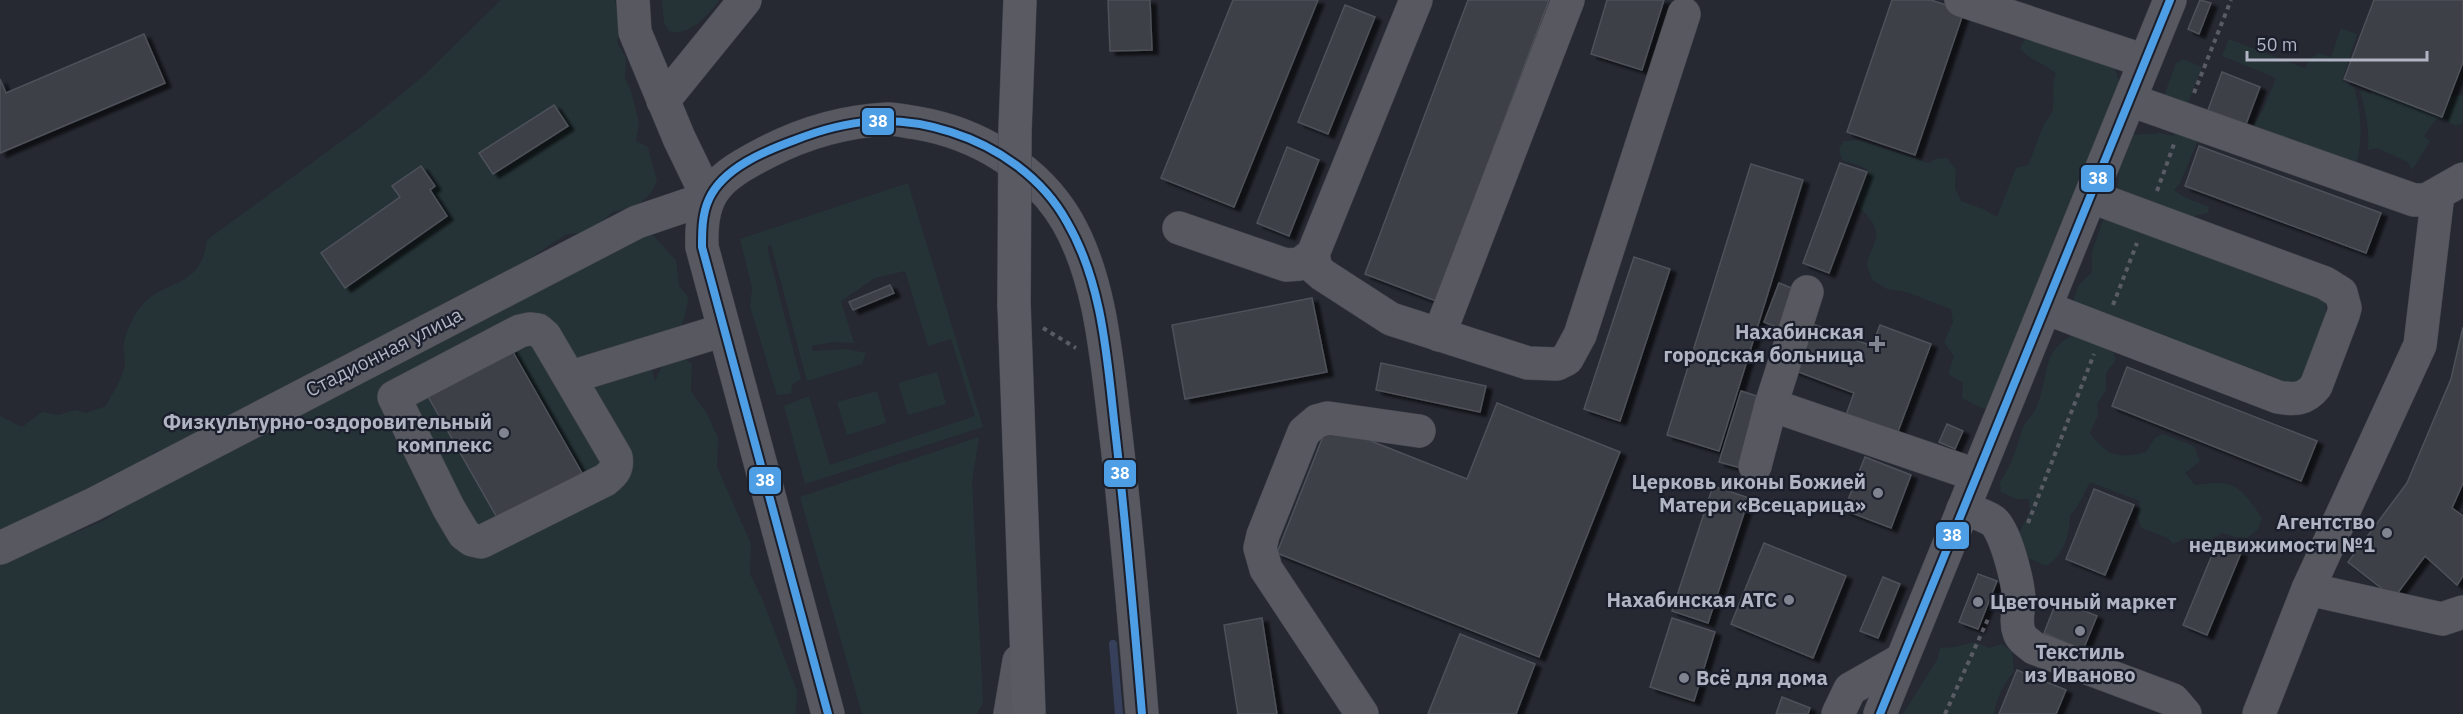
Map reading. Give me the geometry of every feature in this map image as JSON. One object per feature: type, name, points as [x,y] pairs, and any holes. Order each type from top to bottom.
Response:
[{"type":"main road","points":[[1020,0],[1015,130],[1026,314],[1025,618],[1029,714]]},
{"type":"street","points":[[633,0],[635,32],[663,101],[708,198]]},
{"type":"street","points":[[663,101],[745,0]]},
{"type":"street","points":[[1179,228],[1286,266],[1300,264],[1313,254],[1416,0]]},
{"type":"street","points":[[1439,335],[1568,0]]},
{"type":"street","points":[[1961,0],[2145,61]]},
{"type":"street","points":[[1880,714],[1976,475],[2092,197],[2170,0]]},
{"type":"street","points":[[1313,254],[1316,269],[1378,311],[1402,323],[1528,363],[1557,364],[1568,359],[1580,335],[1684,14]]},
{"type":"street","points":[[2130,100],[2414,200],[2426,200],[2451,187]]},
{"type":"street","points":[[828,708],[702,247],[701,221],[708,198],[723,178],[778,147],[849,123],[891,119],[933,126],[975,141],[1010,159],[1043,190],[1066,220],[1084,258],[1105,342],[1122,486],[1142,714]]},
{"type":"street","points":[[2259,714],[2308,589],[2420,345],[2451,187]]},
{"type":"street","points":[[2046,308],[2278,397],[2301,399],[2311,393],[2316,386],[2345,308],[2341,293],[2325,283],[2092,197]]},
{"type":"street","name":"Стадионная улица","points":[[0,549],[94,504],[637,222],[708,198]]},
{"type":"street","points":[[1755,466],[1771,405],[1807,292]]},
{"type":"street","points":[[336,377],[394,397],[448,507],[464,534],[472,540],[481,542],[613,474],[617,464],[616,457],[571,377],[545,336],[538,330],[520,331],[394,397]]},
{"type":"street","points":[[571,377],[724,330]]},
{"type":"street","points":[[1771,405],[1976,475]]},
{"type":"street","points":[[1362,714],[1266,569],[1260,548],[1301,439],[1310,426],[1328,418],[1419,431]]},
{"type":"street","points":[[1964,509],[1994,522],[2001,531],[2018,593],[2019,633],[2025,642],[2034,648],[2173,700],[2185,714]]},
{"type":"street","points":[[2308,589],[2442,619],[2463,612]]},
{"type":"street","points":[[1010,714],[1025,618]]},
{"type":"street","points":[[1838,714],[1850,689],[1901,660]]},
{"type":"path","points":[[2012,565],[2231,0]]},
{"type":"path","points":[[1026,314],[1076,348]]},
{"type":"path","points":[[1945,714],[1992,608]]},
{"type":"shaded area","points":[[501,0],[615,0],[620,27],[617,42],[626,58],[625,78],[631,91],[639,123],[636,141],[648,147],[657,181],[650,194],[629,208],[613,212],[587,233],[567,234],[507,273],[451,299],[382,343],[359,347],[338,362],[225,422],[204,428],[172,447],[155,452],[137,469],[0,536],[0,416],[22,427],[42,412],[59,415],[75,410],[86,413],[106,406],[123,373],[125,340],[141,306],[150,297],[190,275],[198,267],[207,240],[366,123],[420,79]]},
{"type":"shaded area","points":[[662,0],[719,0],[698,23],[684,31],[676,32],[669,31],[664,23]]},
{"type":"shaded area","points":[[2341,28],[2357,34],[2342,81],[2354,87],[2360,115],[2359,152],[2357,162],[2350,166],[2253,126],[2264,108],[2276,78],[2222,56],[2229,39],[2307,69],[2306,65],[2311,58],[2319,53],[2331,57]]},
{"type":"shaded area","points":[[2025,39],[2045,40],[2114,66],[2120,84],[1992,409],[1981,408],[1962,398],[1963,383],[1948,374],[1954,356],[1944,342],[1953,322],[1951,309],[1906,292],[1887,289],[1872,280],[1867,266],[1876,233],[1873,224],[1857,203],[1860,188],[1868,176],[1866,168],[1842,160],[1839,149],[1844,141],[1858,140],[1929,163],[1935,159],[1947,158],[1956,170],[1955,188],[1961,201],[1997,217],[2016,168],[2028,165],[2053,107],[2053,83],[2056,74],[2020,49]]},
{"type":"shaded area","points":[[2183,59],[2202,67],[2185,110],[2162,101],[2176,63]]},
{"type":"shaded area","points":[[2371,83],[2436,98],[2463,95],[2463,123],[2456,126],[2443,119],[2436,119],[2424,136],[2430,141],[2412,170],[2408,162],[2377,148],[2368,150],[2368,127],[2360,90],[2371,94]]},
{"type":"shaded area","points":[[2184,127],[2198,140],[2180,183],[2174,190],[2184,197],[2209,207],[2208,213],[2197,215],[2184,223],[2117,192],[2119,170],[2131,135],[2160,133],[2173,136]]},
{"type":"shaded area","points":[[908,183],[983,427],[805,484],[784,406],[809,396],[830,465],[975,416],[951,339],[928,346],[905,271],[875,278],[841,301],[854,343],[833,342],[812,346],[813,351],[846,349],[866,353],[862,364],[807,381],[771,245],[767,247],[801,380],[792,384],[791,394],[777,395],[750,306],[752,288],[740,239]]},
{"type":"shaded area","points":[[2104,218],[2325,298],[2326,314],[2302,378],[2287,382],[2073,303],[2078,286],[2092,272],[2092,251]]},
{"type":"shaded area","points":[[648,230],[676,260],[679,286],[688,297],[681,326],[672,336],[648,353],[655,381],[661,368],[678,353],[692,364],[691,391],[707,414],[718,438],[717,467],[751,544],[750,574],[763,601],[797,691],[796,714],[0,714],[0,550],[55,536],[70,535],[107,519],[131,500],[296,405],[328,401]]},
{"type":"shaded area","points":[[2080,332],[2114,353],[2116,360],[2106,373],[2106,390],[2097,404],[2098,415],[2090,433],[2096,441],[2108,451],[2121,455],[2146,452],[2155,438],[2163,434],[2194,446],[2200,461],[2185,473],[2195,485],[2220,483],[2235,487],[2242,492],[2262,518],[2258,529],[2247,538],[2223,533],[2200,544],[2186,538],[2173,544],[2168,538],[2141,528],[2137,515],[2140,501],[2090,482],[2070,515],[2065,544],[2053,561],[2047,566],[2018,554],[2016,539],[2030,511],[2029,499],[2016,499],[2001,492],[2000,482],[2011,462],[2023,427],[2036,408],[2052,355],[2067,339]]},
{"type":"shaded area","points":[[937,372],[946,404],[908,415],[898,383]]},
{"type":"shaded area","points":[[877,391],[886,423],[847,435],[837,402]]},
{"type":"shaded area","points":[[979,437],[972,482],[983,703],[977,714],[862,714],[800,497]]},
{"type":"shaded area","points":[[1975,642],[1989,648],[2002,644],[2012,652],[2014,671],[2001,691],[1994,714],[1903,714],[1937,660],[1940,648]]},
{"type":"building","points":[[1108,0],[1150,0],[1152,50],[1110,51]]},
{"type":"building","points":[[1233,0],[1318,0],[1234,207],[1161,178]]},
{"type":"building","points":[[1468,0],[1549,0],[1436,301],[1365,274]]},
{"type":"building","points":[[1607,0],[1664,0],[1642,70],[1591,54]]},
{"type":"building","points":[[1892,0],[1931,0],[1964,11],[1915,155],[1847,132]]},
{"type":"building","points":[[2200,0],[2211,3],[2199,34],[2188,29]]},
{"type":"building","points":[[2374,0],[2463,0],[2463,62],[2442,117],[2344,79]]},
{"type":"building","points":[[1345,5],[1375,17],[1328,134],[1298,122]]},
{"type":"building","points":[[144,34],[165,83],[0,153],[0,79],[6,93]]},
{"type":"building","points":[[2222,72],[2260,87],[2246,124],[2208,110]]},
{"type":"building","points":[[554,105],[568,126],[493,174],[479,153]]},
{"type":"building","points":[[2199,146],[2381,213],[2366,253],[2185,186]]},
{"type":"building","points":[[1287,147],[1319,160],[1289,236],[1257,223]]},
{"type":"building","points":[[1840,163],[1867,172],[1829,273],[1803,263]]},
{"type":"building","points":[[1751,164],[1803,180],[1719,451],[1667,435]]},
{"type":"building","points":[[421,166],[435,186],[430,190],[447,216],[345,288],[321,253],[400,197],[392,186]]},
{"type":"building","points":[[1634,257],[1670,269],[1620,421],[1584,409]]},
{"type":"building","points":[[1779,283],[1799,291],[1783,330],[1764,322]]},
{"type":"building","points":[[890,285],[894,293],[853,310],[849,302]]},
{"type":"building","points":[[1312,298],[1327,372],[1185,399],[1172,325]]},
{"type":"building","points":[[1805,321],[1872,346],[1880,325],[1931,344],[1897,434],[1846,415],[1854,393],[1788,368]]},
{"type":"building","points":[[2463,327],[2463,483],[2452,508],[2463,516],[2463,576],[2457,585],[2425,556],[2394,598],[2348,562],[2407,483],[2451,379]]},
{"type":"building","name":"Физкультурно-оздоровительный комплекс","points":[[509,345],[582,473],[499,521],[426,393]]},
{"type":"building","points":[[1381,363],[1486,386],[1480,412],[1376,390]]},
{"type":"building","points":[[2127,367],[2317,441],[2301,481],[2112,406]]},
{"type":"building","points":[[1741,391],[1763,398],[1741,468],[1719,462]]},
{"type":"building","points":[[1497,403],[1620,452],[1539,657],[1277,553],[1328,424],[1467,479]]},
{"type":"building","points":[[1947,424],[1963,431],[1955,449],[1939,442]]},
{"type":"building","name":"Церковь иконы Божией Матери «Всецарица»","points":[[1865,457],[1911,475],[1891,528],[1844,510]]},
{"type":"building","points":[[1713,486],[1749,498],[1708,623],[1672,611]]},
{"type":"building","points":[[2094,489],[2134,505],[2105,575],[2066,559]]},
{"type":"building","name":"Нахабинская АТС","points":[[1764,543],[1846,576],[1813,658],[1731,624]]},
{"type":"building","points":[[2217,543],[2241,553],[2207,635],[2183,625]]},
{"type":"building","points":[[1978,574],[1997,581],[1978,629],[1959,622]]},
{"type":"building","points":[[1883,577],[1900,584],[1878,638],[1860,631]]},
{"type":"building","points":[[2057,600],[2097,616],[2083,650],[2044,633]]},
{"type":"building","points":[[1262,618],[1277,714],[1238,714],[1224,625]]},
{"type":"building","points":[[1672,618],[1715,632],[1694,701],[1650,687]]},
{"type":"building","points":[[1460,634],[1535,664],[1516,714],[1428,714]]},
{"type":"building","points":[[2017,670],[2066,690],[2056,714],[1999,714]]},
{"type":"building","points":[[1782,697],[1810,708],[1808,714],[1776,714]]},
{"type":"waterway","points":[[1113,644],[1119,714]]},
{"type":"transit line","name":"38","points":[[1880,714],[2170,0]]},
{"type":"transit line","name":"38","points":[[828,714],[702,247],[703,223],[709,199],[715,188],[724,178],[746,162],[758,155],[815,133],[834,127],[872,121],[931,126],[968,138],[1002,155],[1018,166],[1045,191],[1067,222],[1079,246],[1096,296],[1106,349],[1123,500],[1142,714]]},
{"type":"place","name":"Нахабинская городская больница","points":[[1877,344]]},
{"type":"place","name":"Физкультурно-оздоровительный комплекс","points":[[504,433]]},
{"type":"place","name":"Церковь иконы Божией Матери «Всецарица»","points":[[1878,493]]},
{"type":"place","name":"Агентство недвижимости №1","points":[[2387,533]]},
{"type":"place","name":"Нахабинская АТС","points":[[1789,600]]},
{"type":"place","name":"Цветочный маркет","points":[[1978,602]]},
{"type":"place","name":"Текстиль из Иваново","points":[[2080,631]]},
{"type":"place","name":"Всё для дома","points":[[1684,678]]}]
